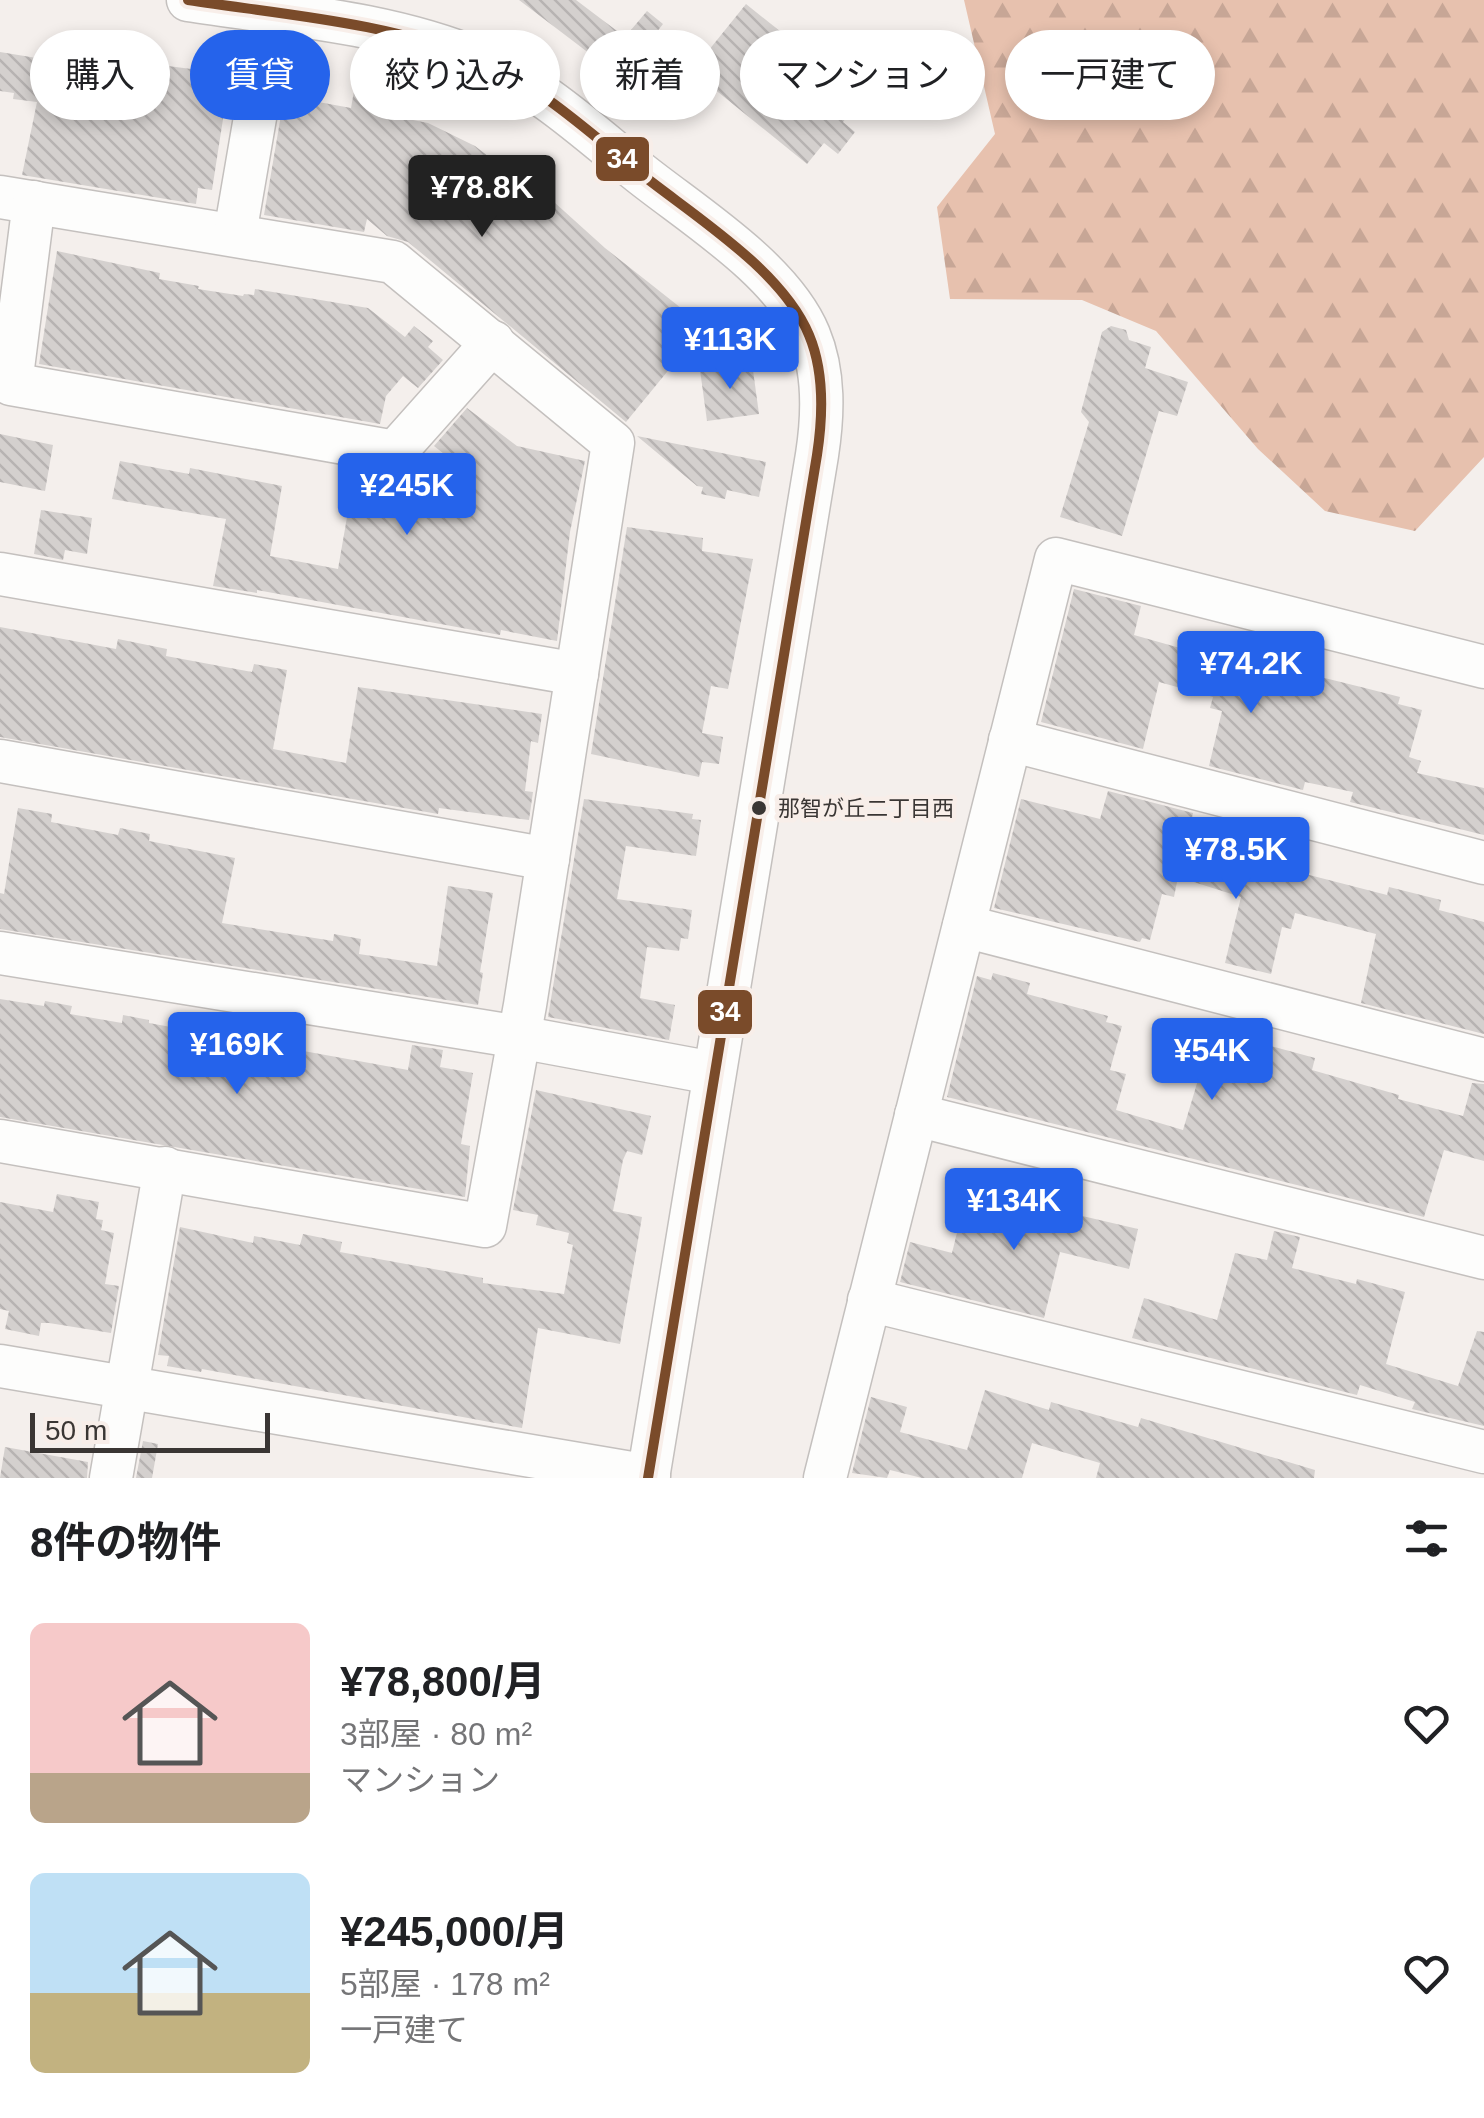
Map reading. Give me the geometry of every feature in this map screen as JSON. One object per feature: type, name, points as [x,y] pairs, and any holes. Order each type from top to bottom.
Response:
[{"type":"street","points":[[0,1366],[648,1477],[818,455],[823,411],[817,362],[810,335],[794,308],[750,261],[564,113],[480,60],[430,42],[376,29],[188,0]]},
{"type":"street","points":[[234,234],[273,13]]},
{"type":"street","points":[[0,1141],[485,1226],[614,442],[493,342],[393,262],[17,200],[11,384],[395,452],[493,342]]},
{"type":"street","points":[[825,1478],[1056,559],[1484,667]]},
{"type":"street","points":[[0,574],[577,674]]},
{"type":"street","points":[[1010,740],[1484,863]]},
{"type":"street","points":[[0,761],[548,859]]},
{"type":"street","points":[[964,926],[1484,1060]]},
{"type":"street","points":[[0,953],[519,1037],[713,1073]]},
{"type":"street","points":[[916,1114],[1484,1258]]},
{"type":"street","points":[[111,1478],[165,1168]]},
{"type":"street","points":[[869,1300],[1484,1452]]},
{"type":"green space","points":[[964,0],[1484,0],[1484,457],[1415,531],[1325,511],[1258,449],[1156,331],[1082,300],[950,299],[937,207],[995,134],[985,91],[985,30],[971,30]]},
{"type":"building","points":[[519,0],[576,0],[616,30],[580,30],[580,46]]},
{"type":"building","points":[[746,4],[778,30],[740,30],[740,110],[720,94],[720,36]]},
{"type":"building","points":[[647,11],[663,24],[658,30],[631,30]]},
{"type":"building","points":[[0,52],[30,57],[30,101],[13,99],[14,93],[0,91]]},
{"type":"building","points":[[170,66],[190,69],[190,120],[223,120],[212,190],[198,188],[196,204],[22,175],[33,120],[170,120]]},
{"type":"building","points":[[330,104],[350,108],[350,120],[428,123],[475,146],[551,205],[554,202],[703,328],[626,422],[408,242],[387,236],[367,219],[364,232],[264,215],[280,120],[330,120]]},
{"type":"building","points":[[753,120],[845,120],[855,132],[838,154],[824,143],[807,164]]},
{"type":"building","points":[[57,251],[160,273],[159,279],[199,286],[198,289],[243,296],[254,295],[255,289],[368,308],[405,337],[414,326],[433,341],[428,347],[443,360],[418,388],[403,376],[386,396],[380,424],[39,364]]},
{"type":"building","points":[[1111,326],[1126,330],[1129,340],[1151,347],[1145,368],[1188,382],[1177,416],[1159,411],[1122,536],[1060,517],[1089,422],[1081,412],[1102,332]]},
{"type":"building","points":[[752,363],[759,414],[707,421],[700,370]]},
{"type":"building","points":[[467,408],[517,446],[585,461],[570,532],[557,641],[501,630],[500,635],[257,590],[213,586],[226,519],[112,499],[120,461],[189,474],[190,468],[282,486],[270,556],[338,569],[350,500],[413,511],[414,505],[454,513],[463,469],[434,446]]},
{"type":"building","points":[[0,434],[53,445],[45,491],[0,482]]},
{"type":"building","points":[[637,436],[766,462],[759,497],[727,490],[725,499],[701,494],[703,487]]},
{"type":"building","points":[[41,510],[92,518],[87,554],[65,550],[63,560],[34,554]]},
{"type":"building","points":[[627,527],[703,538],[702,551],[753,559],[728,689],[711,686],[702,733],[723,737],[719,764],[702,762],[699,777],[591,754]]},
{"type":"building","points":[[1074,589],[1141,606],[1134,635],[1180,648],[1180,644],[1188,644],[1400,697],[1398,704],[1422,710],[1409,757],[1421,761],[1417,773],[1484,788],[1484,835],[1350,802],[1353,792],[1305,782],[1303,790],[1209,766],[1222,711],[1210,708],[1213,697],[1159,682],[1143,749],[1041,722]]},
{"type":"building","points":[[0,627],[116,649],[118,639],[167,649],[166,656],[252,672],[254,664],[287,670],[273,749],[346,763],[358,687],[542,714],[538,743],[531,741],[525,791],[533,792],[529,820],[439,808],[438,814],[0,737]]},
{"type":"building","points":[[1108,791],[1193,813],[1190,828],[1241,845],[1236,862],[1284,874],[1286,869],[1387,895],[1389,887],[1441,900],[1439,910],[1484,922],[1484,1034],[1361,1003],[1376,934],[1295,913],[1291,929],[1282,927],[1271,974],[1225,963],[1241,897],[1178,877],[1174,897],[1162,894],[1150,940],[1142,938],[1140,942],[994,908],[1021,799],[1100,819]]},
{"type":"building","points":[[584,799],[693,814],[692,819],[701,820],[696,856],[626,846],[617,899],[692,910],[688,939],[681,938],[679,951],[647,947],[640,998],[675,1005],[669,1040],[548,1017]]},
{"type":"building","points":[[18,808],[52,814],[51,822],[118,835],[120,828],[150,834],[149,841],[235,858],[222,923],[333,941],[334,934],[361,939],[359,954],[437,966],[448,886],[493,893],[478,1005],[0,929],[0,893],[4,894]]},
{"type":"building","points":[[993,973],[1030,983],[1027,994],[1108,1016],[1106,1022],[1122,1026],[1110,1070],[1126,1074],[1116,1110],[1183,1130],[1207,1050],[1235,1057],[1241,1038],[1315,1058],[1312,1070],[1463,1116],[1472,1083],[1484,1084],[1484,1161],[1444,1150],[1424,1217],[947,1097],[977,976],[991,980]]},
{"type":"building","points":[[0,999],[44,1006],[45,1001],[72,1006],[70,1014],[122,1023],[123,1015],[408,1070],[412,1045],[443,1050],[440,1067],[473,1073],[461,1144],[470,1146],[465,1197],[0,1117]]},
{"type":"building","points":[[536,1090],[651,1116],[642,1155],[627,1151],[623,1160],[613,1211],[642,1217],[620,1344],[538,1328],[522,1428],[202,1369],[201,1372],[167,1366],[169,1356],[158,1355],[180,1227],[253,1243],[254,1236],[300,1245],[303,1234],[342,1242],[340,1252],[483,1278],[483,1283],[564,1294],[573,1245],[567,1243],[569,1233],[536,1225],[538,1215],[513,1210]]},
{"type":"building","points":[[967,1192],[1030,1209],[1031,1204],[1138,1229],[1129,1269],[1060,1252],[1044,1318],[900,1282],[910,1242],[952,1253]]},
{"type":"building","points":[[57,1194],[99,1202],[96,1219],[103,1220],[101,1230],[114,1233],[105,1284],[119,1286],[111,1333],[49,1323],[41,1323],[39,1336],[5,1329],[9,1311],[0,1309],[0,1202],[53,1212]]},
{"type":"building","points":[[1274,1231],[1300,1237],[1292,1268],[1405,1292],[1386,1364],[1458,1386],[1477,1331],[1484,1332],[1484,1426],[1412,1409],[1415,1402],[1360,1385],[1357,1395],[1132,1338],[1144,1298],[1217,1320],[1235,1253],[1267,1260]]},
{"type":"building","points":[[985,1390],[1049,1410],[1051,1402],[1138,1427],[1141,1418],[1315,1470],[1314,1478],[1096,1478],[1100,1463],[1032,1443],[1022,1478],[922,1478],[890,1470],[887,1478],[852,1473],[871,1397],[907,1407],[900,1432],[967,1450]]},
{"type":"building","points":[[143,1441],[158,1444],[152,1478],[136,1478]]},
{"type":"building","points":[[5,1447],[88,1462],[87,1478],[0,1478]]},
{"type":"transit line","name":"34","points":[[188,0],[373,28],[444,47],[501,70],[563,111],[735,246],[779,288],[796,311],[814,349],[821,395],[817,455],[648,1478]]},
{"type":"place","name":"那智が丘二丁目西","points":[[759,808]]}]
